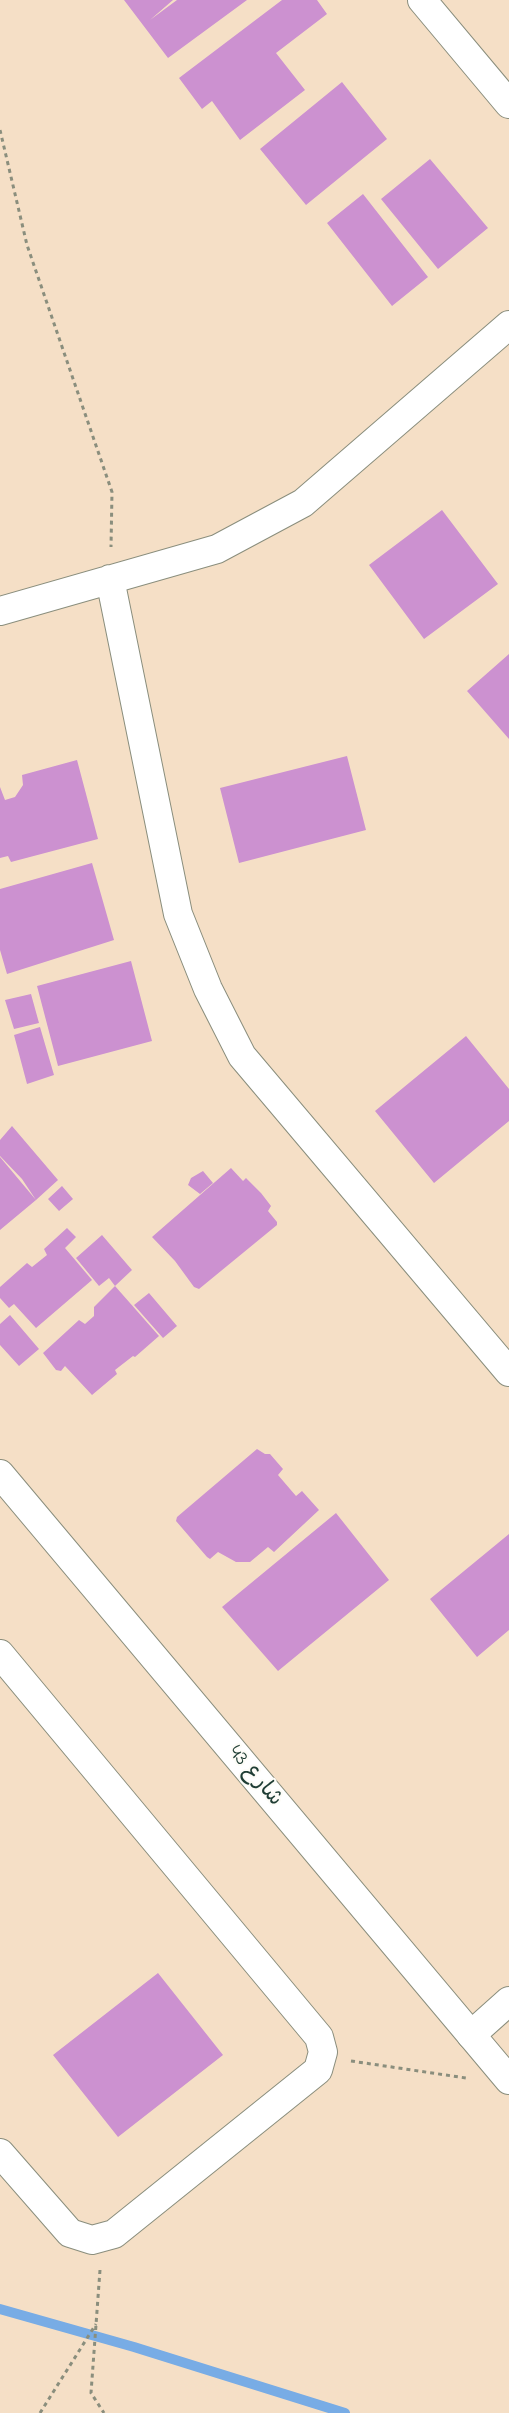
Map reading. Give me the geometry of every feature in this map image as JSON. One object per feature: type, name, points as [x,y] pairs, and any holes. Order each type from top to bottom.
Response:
[{"type":"street","points":[[422,0],[509,104]]},
{"type":"street","points":[[0,611],[217,549],[303,503],[509,326]]},
{"type":"street","points":[[110,580],[178,914],[208,988],[242,1056],[509,1372]]},
{"type":"street","name":"شارع 43","points":[[0,1474],[509,2080]]},
{"type":"street","points":[[0,1654],[319,2037],[323,2052],[318,2070],[120,2230],[103,2237],[92,2240],[78,2237],[62,2227],[0,2153]]},
{"type":"street","points":[[471,2035],[509,2001]]},
{"type":"path","points":[[0,130],[27,245],[112,492],[110,580]]},
{"type":"path","points":[[322,2057],[470,2078]]},
{"type":"path","points":[[103,2237],[92,2393],[104,2413]]},
{"type":"path","points":[[40,2413],[96,2324]]},
{"type":"building","points":[[124,0],[173,0],[150,20],[177,0],[247,0],[168,58]]},
{"type":"building","points":[[282,0],[317,0],[327,14],[276,53],[305,90],[240,140],[212,101],[202,109],[179,78]]},
{"type":"building","points":[[342,82],[387,139],[306,205],[260,149]]},
{"type":"building","points":[[430,159],[488,228],[438,269],[381,199]]},
{"type":"building","points":[[363,194],[428,277],[392,306],[327,223]]},
{"type":"building","points":[[442,510],[498,584],[424,639],[369,565]]},
{"type":"building","points":[[509,654],[509,739],[467,691]]},
{"type":"building","points":[[347,756],[366,830],[239,863],[220,788]]},
{"type":"building","points":[[77,760],[98,839],[11,862],[8,856],[0,858],[0,787],[5,800],[15,797],[23,785],[22,775]]},
{"type":"building","points":[[92,863],[114,940],[7,974],[0,950],[0,889]]},
{"type":"building","points":[[131,961],[152,1041],[58,1066],[37,986]]},
{"type":"building","points":[[31,994],[39,1023],[14,1029],[5,1000]]},
{"type":"building","points":[[40,1027],[54,1075],[27,1084],[14,1035]]},
{"type":"building","points":[[466,1036],[509,1089],[509,1121],[434,1183],[375,1111]]},
{"type":"building","points":[[12,1126],[58,1180],[36,1200],[22,1179],[0,1156],[0,1140]]},
{"type":"building","points":[[0,1157],[36,1200],[0,1230]]},
{"type":"building","points":[[231,1168],[243,1181],[246,1178],[261,1193],[271,1206],[268,1211],[277,1222],[277,1225],[199,1289],[194,1287],[175,1261],[152,1237]]},
{"type":"building","points":[[203,1171],[213,1183],[200,1194],[188,1185],[191,1178]]},
{"type":"building","points":[[62,1186],[73,1199],[59,1211],[48,1199]]},
{"type":"building","points":[[67,1228],[76,1237],[65,1248],[92,1280],[36,1328],[14,1304],[9,1308],[0,1298],[0,1287],[27,1263],[32,1267],[47,1255],[44,1249]]},
{"type":"building","points":[[102,1235],[132,1270],[115,1286],[109,1278],[99,1286],[76,1258]]},
{"type":"building","points":[[115,1286],[159,1336],[135,1357],[133,1356],[115,1370],[117,1374],[92,1395],[65,1366],[61,1371],[56,1370],[43,1353],[79,1320],[85,1324],[94,1316],[94,1307]]},
{"type":"building","points":[[149,1293],[177,1326],[163,1338],[134,1305]]},
{"type":"building","points":[[10,1315],[39,1349],[19,1366],[0,1345],[0,1324]]},
{"type":"building","points":[[257,1449],[265,1454],[270,1454],[283,1469],[278,1475],[296,1496],[302,1491],[319,1510],[274,1552],[268,1547],[250,1562],[236,1562],[218,1552],[210,1559],[176,1521],[177,1517]]},
{"type":"building","points":[[336,1513],[389,1580],[278,1671],[222,1607]]},
{"type":"building","points":[[509,1534],[509,1630],[477,1657],[430,1599]]},
{"type":"building","points":[[158,1973],[223,2055],[118,2137],[53,2055]]},
{"type":"waterway","points":[[0,2309],[134,2347],[345,2413]]}]
